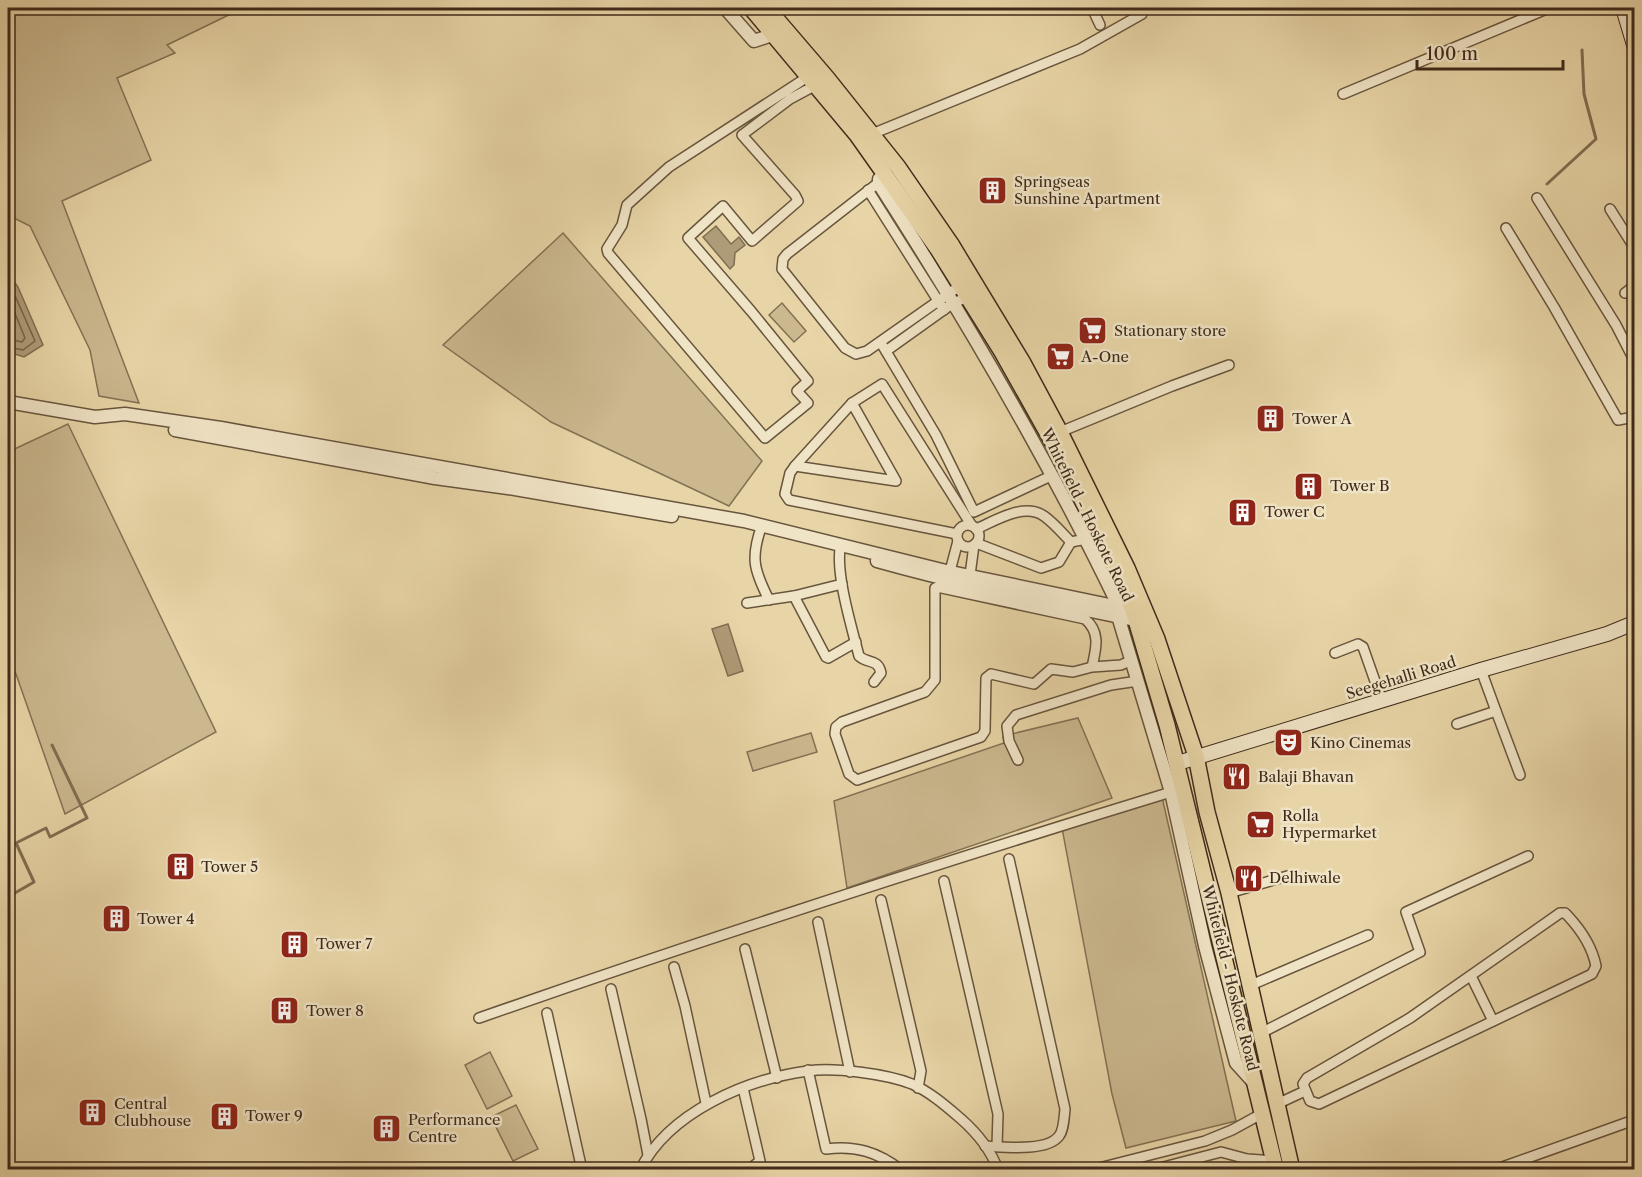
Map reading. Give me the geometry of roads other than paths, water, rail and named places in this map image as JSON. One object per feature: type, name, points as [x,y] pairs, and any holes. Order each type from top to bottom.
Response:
[{"type":"main road","name":"Whitefield - Hoskote Road","points":[[751,8],[813,80],[882,178],[958,294],[1002,352],[1053,443],[1101,537],[1133,613],[1168,671],[1196,756],[1207,813],[1251,985],[1292,1170]]},
{"type":"main road","name":"Whitefield - Hoskote Road","points":[[767,8],[872,134],[951,244],[1023,363],[1111,533],[1178,763],[1275,1165]]},
{"type":"main road","points":[[1623,8],[1635,45]]},
{"type":"main road","name":"Seegehalli Road","points":[[1178,763],[1481,670],[1607,634],[1635,623]]},
{"type":"street","points":[[725,8],[754,41],[775,34]]},
{"type":"street","points":[[1092,8],[1100,25]]},
{"type":"street","points":[[1343,94],[1549,8]]},
{"type":"street","points":[[872,134],[1080,49],[1142,14]]},
{"type":"street","points":[[813,80],[742,135],[798,201],[752,241],[723,206],[688,238],[751,310],[808,381],[797,391],[808,403],[765,438],[607,249],[622,225],[627,205],[669,167],[813,80]]},
{"type":"street","points":[[882,178],[787,254],[782,269],[845,348],[856,354],[883,347],[944,310],[958,294]]},
{"type":"street","points":[[868,190],[944,310]]},
{"type":"street","points":[[1537,198],[1635,360]]},
{"type":"street","points":[[1610,209],[1635,247]]},
{"type":"street","points":[[1506,228],[1618,420],[1635,417]]},
{"type":"street","points":[[1625,293],[1635,286]]},
{"type":"street","points":[[883,347],[938,301],[958,294]]},
{"type":"street","points":[[958,294],[1086,539],[1133,613],[1132,660],[1171,792],[1205,946],[1236,1063],[1256,1086]]},
{"type":"street","points":[[883,347],[936,435],[974,512],[1053,476]]},
{"type":"street","points":[[1060,432],[1229,365]]},
{"type":"street","points":[[970,575],[975,544],[979,537],[882,384],[852,403],[795,466],[790,473],[785,494],[789,500],[958,538],[964,546],[975,544],[1041,568],[1059,562],[1071,543],[1086,539]]},
{"type":"street","points":[[8,402],[91,416],[116,416],[123,420],[435,478],[760,528],[1133,613]]},
{"type":"street","points":[[795,466],[896,481],[852,403]]},
{"type":"street","points":[[950,571],[961,527],[974,527],[1018,511],[1036,512],[1052,523],[1071,543]]},
{"type":"street","points":[[760,528],[753,557],[769,600]]},
{"type":"street","points":[[840,548],[938,583],[1085,619],[1094,628],[1097,639],[1092,667]]},
{"type":"street","points":[[840,548],[843,584],[860,657],[874,662],[880,668],[881,673],[874,682]]},
{"type":"street","points":[[938,583],[1133,613]]},
{"type":"street","points":[[938,583],[935,588],[935,680],[931,687],[925,692],[842,722],[836,727],[835,734],[849,774],[857,780],[984,734],[988,675],[1034,684],[1051,669],[1073,672],[1092,667],[1121,665],[1132,660]]},
{"type":"street","points":[[747,603],[794,596],[843,584]]},
{"type":"street","points":[[794,596],[826,657],[856,642]]},
{"type":"street","points":[[1335,653],[1358,644],[1363,647],[1382,701]]},
{"type":"street","points":[[1481,670],[1520,775]]},
{"type":"street","points":[[1018,760],[1009,741],[1007,726],[1016,715],[1111,685],[1138,681]]},
{"type":"street","points":[[1457,724],[1496,711]]},
{"type":"street","points":[[479,1018],[957,858],[1171,792]]},
{"type":"street","points":[[1262,1033],[1420,952],[1406,912],[1528,856]]},
{"type":"street","points":[[986,1146],[1036,1146],[1051,1143],[1060,1136],[1065,1109],[1009,859]]},
{"type":"street","points":[[1229,893],[1291,875]]},
{"type":"street","points":[[944,881],[998,1114],[997,1146]]},
{"type":"street","points":[[881,900],[921,1071],[918,1088]]},
{"type":"street","points":[[1560,913],[1565,913],[1576,924],[1594,956],[1596,966],[1592,974],[1319,1104],[1310,1101],[1303,1084],[1307,1078],[1410,1018],[1471,976],[1560,913]]},
{"type":"street","points":[[818,922],[850,1072]]},
{"type":"street","points":[[1251,985],[1368,935]]},
{"type":"street","points":[[745,949],[777,1078]]},
{"type":"street","points":[[674,967],[685,1006],[706,1104]]},
{"type":"street","points":[[1471,976],[1493,1021]]},
{"type":"street","points":[[611,989],[648,1155]]},
{"type":"street","points":[[547,1013],[582,1170]]},
{"type":"street","points":[[808,1071],[826,1149],[861,1149],[882,1157],[901,1170]]},
{"type":"street","points":[[640,1170],[648,1155],[673,1129],[706,1104],[742,1088],[808,1071],[869,1074],[912,1084],[942,1102],[967,1124],[986,1146],[998,1170]]},
{"type":"street","points":[[742,1088],[760,1161],[748,1170]]},
{"type":"street","points":[[1277,1104],[1305,1091]]},
{"type":"street","points":[[1091,1170],[1117,1166],[1205,1141],[1232,1130],[1263,1113]]},
{"type":"street","points":[[1494,1170],[1635,1120]]},
{"type":"street","points":[[1152,1170],[1221,1152],[1275,1165]]},
{"type":"water","points":[[716,226],[731,244],[739,237],[745,245],[735,253],[734,265],[730,269],[703,237]]},
{"type":"water","points":[[8,273],[18,287],[43,345],[24,357],[8,352]]},
{"type":"water","points":[[728,624],[743,671],[728,676],[712,629]]},
{"type":"waterway","points":[[1547,184],[1596,139],[1584,94],[1582,50]]},
{"type":"waterway","points":[[8,897],[34,882],[16,843],[46,828],[50,837],[87,818],[52,745]]},
{"type":"place","name":"Springseas Sunshine Apartment","points":[[993,191]]},
{"type":"place","name":"Stationary store","points":[[1093,331]]},
{"type":"place","name":"A-One","points":[[1060,357]]},
{"type":"place","name":"Tower A","points":[[1271,419]]},
{"type":"place","name":"Tower B","points":[[1309,486]]},
{"type":"place","name":"Tower C","points":[[1243,512]]},
{"type":"place","name":"Kino Cinemas","points":[[1289,743]]},
{"type":"place","name":"Balaji Bhavan","points":[[1237,777]]},
{"type":"place","name":"Rolla Hypermarket","points":[[1261,825]]},
{"type":"place","name":"Tower 5","points":[[180,867]]},
{"type":"place","name":"Delhiwale","points":[[1248,878]]},
{"type":"place","name":"Tower 4","points":[[116,919]]},
{"type":"place","name":"Tower 7","points":[[295,944]]},
{"type":"place","name":"Tower 8","points":[[285,1011]]},
{"type":"place","name":"Central Clubhouse","points":[[93,1113]]},
{"type":"place","name":"Tower 9","points":[[224,1116]]},
{"type":"place","name":"Performance Centre","points":[[387,1129]]}]
